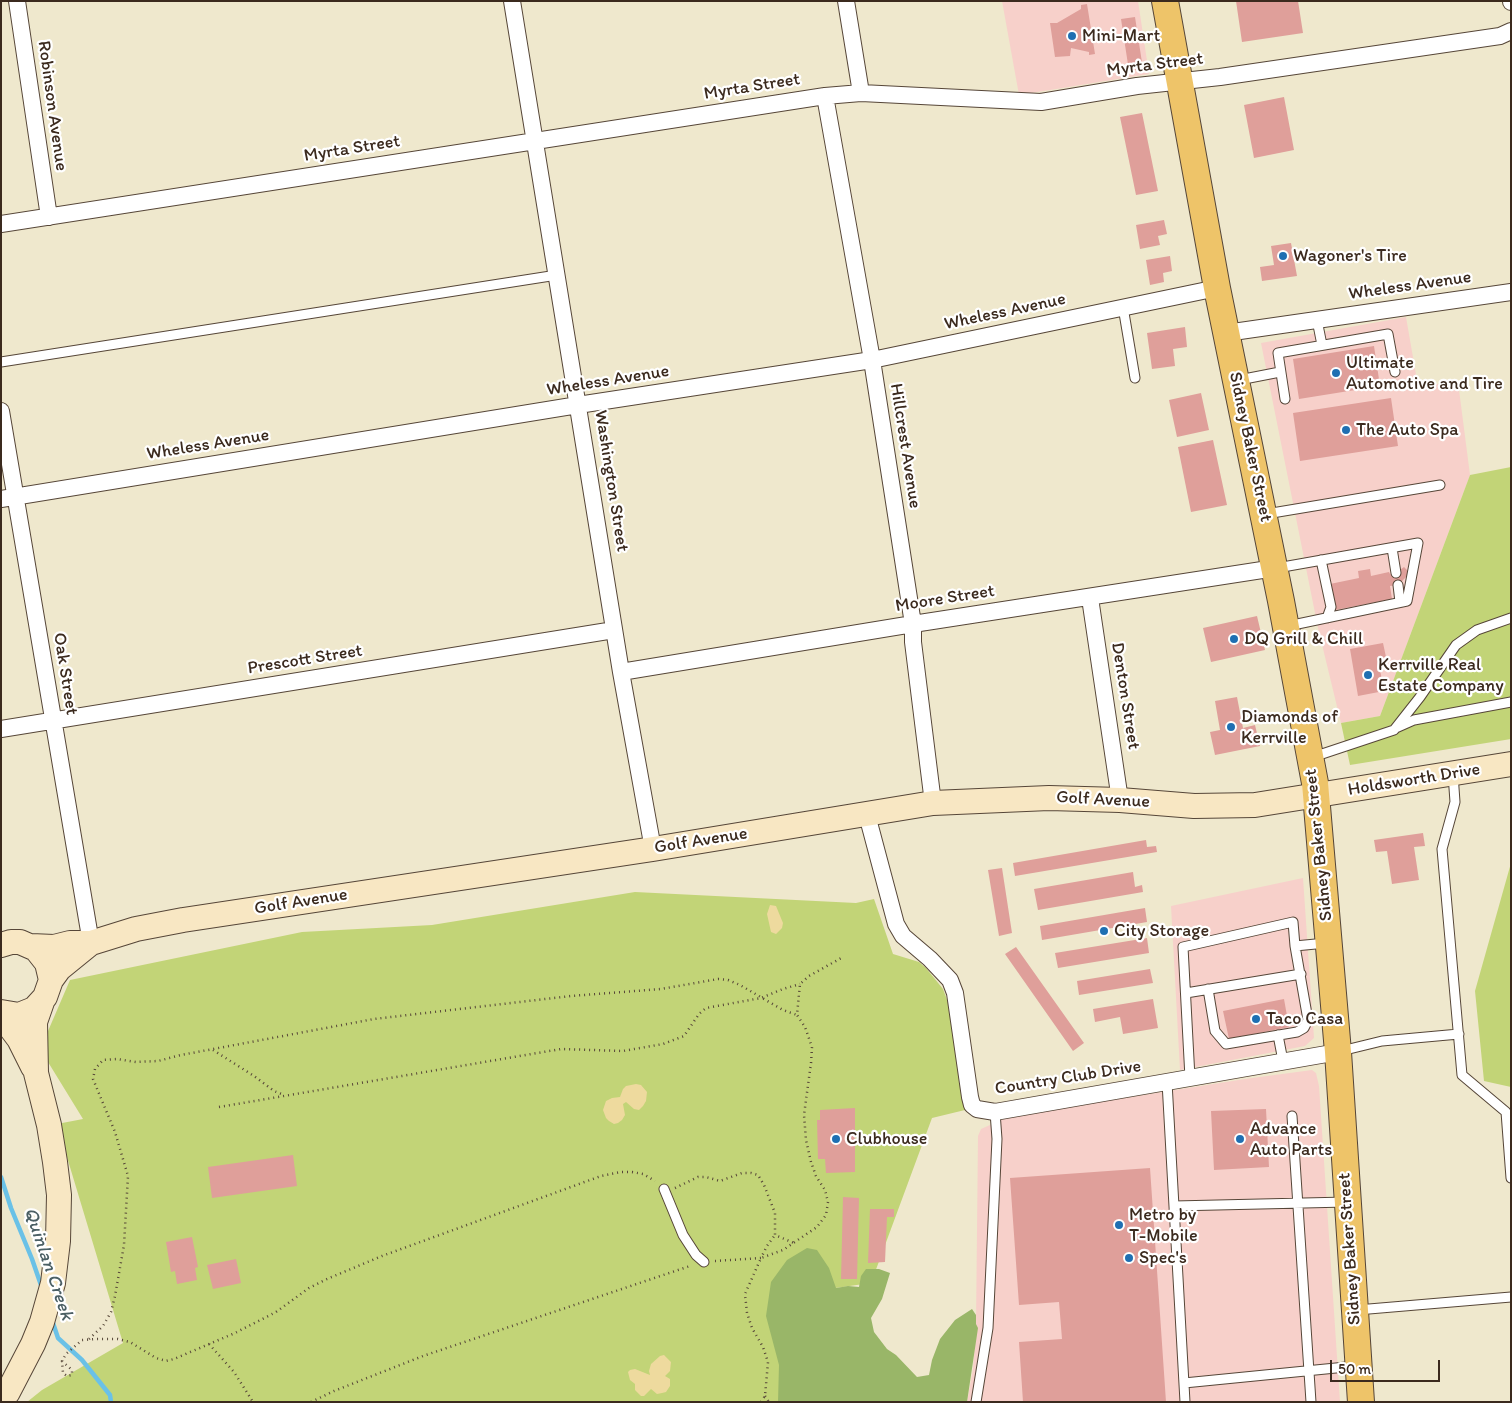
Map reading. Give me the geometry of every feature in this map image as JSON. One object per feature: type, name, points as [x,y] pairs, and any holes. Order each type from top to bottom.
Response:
[{"type":"main road","name":"Sidney Baker Street","points":[[1165,1],[1217,288],[1286,627],[1316,795],[1338,1052],[1361,1402]]},
{"type":"main road","name":"Holdsworth Drive","points":[[1316,795],[1511,764]]},
{"type":"main road","name":"Golf Avenue","points":[[1,945],[17,942],[31,946],[54,947],[70,943],[91,943],[136,930],[182,920],[653,849],[933,803],[1049,798],[1120,800],[1211,806],[1255,805],[1316,795]]},
{"type":"main road","name":"Golf Avenue","points":[[51,980],[59,969],[91,943]]},
{"type":"main road","points":[[31,946],[40,953],[47,963],[51,980],[35,1022],[36,1073]]},
{"type":"main road","points":[[1,1014],[24,1014],[42,1002]]},
{"type":"main road","points":[[1,1014],[19,1039],[36,1073],[49,1125],[59,1195],[58,1241],[53,1283],[42,1322],[33,1344],[1,1402]]},
{"type":"street","name":"Robinson Avenue","points":[[17,1],[48,217]]},
{"type":"street","name":"Washington Street","points":[[512,1],[614,630],[653,849]]},
{"type":"street","points":[[846,1],[861,93]]},
{"type":"street","name":"Myrta Street","points":[[1,224],[825,96],[861,93],[1041,102],[1136,86],[1180,82],[1500,36],[1511,30]]},
{"type":"street","name":"Hillcrest Avenue","points":[[825,96],[872,360],[913,624],[913,642],[933,803]]},
{"type":"street","name":"Wheless Avenue","points":[[8,498],[578,405],[872,360],[1217,288]]},
{"type":"street","name":"Wheless Avenue","points":[[1226,333],[1511,292]]},
{"type":"street","name":"Oak Street","points":[[1,411],[8,498],[53,721],[91,943]]},
{"type":"street","name":"Moore Street","points":[[621,672],[1274,568]]},
{"type":"street","name":"Denton Street","points":[[1090,598],[1120,800]]},
{"type":"street","name":"Prescott Street","points":[[1,729],[614,630]]},
{"type":"street","name":"Country Club Drive","points":[[867,815],[896,924],[903,936],[930,959],[950,980],[955,993],[972,1105],[977,1109],[995,1112],[1338,1052]]},
{"type":"lane","points":[[1,362],[556,275]]},
{"type":"lane","points":[[1123,307],[1135,378]]},
{"type":"lane","points":[[1318,320],[1322,345]]},
{"type":"lane","points":[[1285,399],[1278,353],[1388,334],[1395,372]]},
{"type":"lane","points":[[1236,381],[1280,372]]},
{"type":"lane","points":[[1263,515],[1440,485]]},
{"type":"lane","points":[[1274,568],[1418,543],[1407,601],[1286,627]]},
{"type":"lane","points":[[1392,548],[1396,573]]},
{"type":"lane","points":[[1321,560],[1331,607],[1327,618]]},
{"type":"lane","points":[[1398,585],[1400,602]]},
{"type":"lane","points":[[1394,730],[1420,697],[1456,645],[1477,630],[1511,618]]},
{"type":"lane","points":[[1310,758],[1394,730],[1414,720],[1511,702]]},
{"type":"lane","points":[[1453,774],[1455,802],[1442,849],[1462,1075],[1506,1112],[1511,1178]]},
{"type":"lane","points":[[1190,1078],[1184,947],[1293,922],[1295,946],[1308,1020],[1304,1028],[1297,1032],[1226,1044],[1215,1031],[1208,989]]},
{"type":"lane","points":[[1295,946],[1329,942]]},
{"type":"lane","points":[[1186,993],[1301,974]]},
{"type":"lane","points":[[1338,1052],[1382,1041],[1459,1034]]},
{"type":"lane","points":[[1278,1035],[1283,1061]]},
{"type":"lane","points":[[1167,1082],[1186,1402]]},
{"type":"lane","points":[[976,1402],[988,1328],[998,1139],[995,1112]]},
{"type":"lane","points":[[1292,1116],[1296,1203],[1311,1402]]},
{"type":"lane","points":[[664,1189],[683,1235],[696,1255],[704,1262]]},
{"type":"lane","points":[[1174,1206],[1347,1202]]},
{"type":"lane","points":[[1354,1310],[1511,1297]]},
{"type":"lane","points":[[1184,1383],[1358,1365]]},
{"type":"path","points":[[219,1107],[561,1049],[624,1051],[663,1044],[684,1036],[699,1014],[706,1008],[761,998],[800,984],[843,957]]},
{"type":"path","points":[[89,1339],[103,1326],[116,1296],[124,1245],[128,1176],[115,1132],[93,1079],[95,1069],[103,1060],[158,1061],[374,1019],[571,996],[661,989],[718,979],[728,980],[740,985],[783,1010],[797,1015],[805,1027],[812,1047],[804,1115],[806,1140],[811,1162],[816,1176],[826,1190],[828,1202],[826,1215],[818,1227],[783,1250],[761,1258],[704,1262],[423,1356],[310,1402]]},
{"type":"path","points":[[797,1015],[800,984]]},
{"type":"path","points":[[212,1050],[274,1091],[285,1096]]},
{"type":"path","points":[[62,1361],[72,1370],[72,1375],[67,1376],[63,1373],[62,1361],[66,1354],[77,1344],[82,1340],[89,1339],[118,1339],[130,1342],[156,1358],[166,1361],[174,1359],[235,1333],[276,1312],[309,1288],[327,1279],[382,1256],[601,1176],[621,1172],[642,1174],[652,1178],[664,1189],[671,1190],[698,1177],[720,1181],[742,1173],[750,1173],[758,1175],[775,1213],[775,1235],[767,1246],[745,1294],[749,1320],[763,1347],[768,1362],[766,1396],[769,1402]]},
{"type":"path","points":[[775,1235],[794,1242]]},
{"type":"path","points":[[209,1344],[234,1372],[253,1402]]},
{"type":"path","points":[[761,1402],[766,1396]]},
{"type":"shaded area","points":[[1002,1],[1138,1],[1149,74],[1019,95]]},
{"type":"shaded area","points":[[1406,317],[1418,386],[1458,382],[1470,475],[1380,716],[1341,723],[1318,628],[1261,343]]},
{"type":"shaded area","points":[[1303,878],[1314,1038],[1305,1046],[1180,1070],[1171,906]]},
{"type":"shaded area","points":[[1312,1070],[1316,1073],[1319,1086],[1340,1402],[967,1402],[973,1369],[976,1324],[978,1136],[981,1129],[1010,1116]]},
{"type":"green space","points":[[1511,467],[1511,739],[1350,765],[1341,723],[1380,716],[1470,475]]},
{"type":"green space","points":[[1511,863],[1511,1087],[1484,1081],[1475,991]]},
{"type":"green space","points":[[635,892],[856,903],[874,899],[893,954],[919,962],[926,968],[943,989],[949,1005],[965,1110],[932,1118],[871,1283],[771,1297],[790,1402],[27,1402],[42,1390],[123,1343],[57,1124],[83,1119],[48,1062],[45,1038],[70,980],[302,932],[432,925]]},
{"type":"green space","points":[[807,1248],[817,1250],[829,1268],[836,1288],[859,1287],[861,1276],[866,1269],[879,1269],[890,1273],[882,1299],[871,1318],[874,1332],[887,1349],[896,1355],[917,1377],[929,1375],[932,1360],[940,1339],[955,1320],[972,1309],[976,1315],[978,1328],[967,1402],[778,1402],[779,1365],[766,1316],[771,1282],[787,1260]]},
{"type":"sand","points":[[770,905],[776,906],[783,923],[782,928],[776,934],[771,932],[767,914]]},
{"type":"sand","points":[[641,1085],[647,1092],[646,1101],[643,1106],[639,1110],[634,1109],[626,1102],[623,1104],[625,1115],[622,1120],[614,1124],[609,1121],[603,1110],[606,1101],[620,1097],[626,1086]]},
{"type":"sand","points":[[664,1355],[671,1362],[670,1371],[665,1376],[670,1379],[670,1386],[666,1392],[657,1394],[651,1389],[644,1396],[641,1396],[635,1390],[635,1384],[630,1380],[628,1372],[635,1369],[650,1375],[651,1364]]},
{"type":"building","points":[[1236,1],[1298,1],[1303,33],[1242,42]]},
{"type":"building","name":"Mini-Mart","points":[[1087,4],[1095,54],[1089,55],[1089,52],[1071,48],[1070,56],[1055,57],[1050,23],[1057,23],[1081,9],[1081,5]]},
{"type":"building","points":[[1135,17],[1143,69],[1129,71],[1121,19]]},
{"type":"building","points":[[1284,97],[1294,150],[1254,158],[1244,105]]},
{"type":"building","points":[[1142,113],[1158,191],[1136,195],[1120,117]]},
{"type":"building","points":[[1164,220],[1167,234],[1158,236],[1160,245],[1140,249],[1136,225]]},
{"type":"building","name":"Wagoner's Tire","points":[[1291,243],[1297,276],[1262,281],[1260,267],[1274,265],[1271,246]]},
{"type":"building","points":[[1170,256],[1172,271],[1163,273],[1164,282],[1150,285],[1146,260]]},
{"type":"building","points":[[1185,327],[1187,347],[1173,349],[1175,366],[1152,369],[1147,333]]},
{"type":"building","name":"Ultimate Automotive and Tire","points":[[1374,346],[1380,386],[1299,399],[1293,359]]},
{"type":"building","points":[[1201,393],[1209,430],[1177,437],[1169,400]]},
{"type":"building","name":"The Auto Spa","points":[[1391,398],[1398,446],[1300,461],[1293,413]]},
{"type":"building","points":[[1213,440],[1227,505],[1191,512],[1178,447]]},
{"type":"building","points":[[1404,567],[1410,573],[1398,585],[1390,586],[1392,599],[1335,610],[1330,584],[1359,578],[1358,571],[1370,569],[1371,576],[1389,572],[1390,574],[1396,573]]},
{"type":"building","name":"DQ Grill & Chill","points":[[1257,616],[1265,650],[1211,662],[1203,628]]},
{"type":"building","name":"Kerrville Real Estate Company","points":[[1383,643],[1386,657],[1378,659],[1384,691],[1358,696],[1350,649]]},
{"type":"building","name":"Diamonds of Kerrville","points":[[1237,697],[1243,728],[1255,725],[1260,746],[1215,755],[1210,732],[1220,730],[1215,701]]},
{"type":"building","points":[[1423,833],[1425,846],[1414,847],[1419,880],[1392,884],[1387,851],[1376,852],[1374,840]]},
{"type":"building","points":[[1146,840],[1147,847],[1156,846],[1157,852],[1015,876],[1013,863]]},
{"type":"building","points":[[1002,868],[1012,933],[999,936],[988,870]]},
{"type":"building","points":[[1133,872],[1135,887],[1142,885],[1143,892],[1038,910],[1034,889]]},
{"type":"building","points":[[1145,908],[1147,922],[1042,940],[1040,926]]},
{"type":"building","points":[[1147,938],[1149,953],[1058,968],[1055,953]]},
{"type":"building","points":[[1016,947],[1084,1043],[1073,1051],[1005,954]]},
{"type":"building","points":[[1150,969],[1153,983],[1079,995],[1077,981]]},
{"type":"building","points":[[1153,999],[1158,1028],[1123,1034],[1120,1017],[1095,1022],[1093,1009]]},
{"type":"building","name":"Taco Casa","points":[[1284,999],[1289,1027],[1229,1039],[1223,1011]]},
{"type":"building","name":"Clubhouse","points":[[855,1108],[855,1172],[826,1173],[825,1159],[818,1159],[817,1120],[820,1120],[820,1110]]},
{"type":"building","name":"Advance Auto Parts","points":[[1266,1109],[1269,1167],[1214,1170],[1211,1111]]},
{"type":"building","points":[[293,1155],[297,1186],[212,1198],[208,1167]]},
{"type":"building","points":[[1150,1168],[1166,1402],[1023,1402],[1019,1342],[1062,1339],[1059,1302],[1019,1305],[1010,1178]]},
{"type":"building","points":[[843,1197],[859,1198],[857,1279],[841,1279]]},
{"type":"building","points":[[870,1209],[894,1209],[894,1217],[887,1217],[885,1262],[868,1263]]},
{"type":"building","points":[[192,1237],[198,1267],[195,1268],[197,1280],[177,1284],[175,1271],[171,1272],[166,1242]]},
{"type":"building","points":[[236,1259],[241,1283],[213,1289],[207,1265]]},
{"type":"waterway","name":"Quinlan Creek","points":[[1,1177],[42,1288]]},
{"type":"waterway","name":"Quinlan Creek","points":[[52,1320],[58,1338],[82,1360],[110,1395],[111,1402]]},
{"type":"place","name":"Mini-Mart","points":[[1072,36]]},
{"type":"place","name":"Wagoner's Tire","points":[[1283,256]]},
{"type":"place","name":"Ultimate Automotive and Tire","points":[[1336,373]]},
{"type":"place","name":"The Auto Spa","points":[[1346,430]]},
{"type":"place","name":"DQ Grill & Chill","points":[[1234,639]]},
{"type":"place","name":"Kerrville Real Estate Company","points":[[1368,675]]},
{"type":"place","name":"Diamonds of Kerrville","points":[[1231,727]]},
{"type":"place","name":"City Storage","points":[[1104,931]]},
{"type":"place","name":"Taco Casa","points":[[1256,1019]]},
{"type":"place","name":"Clubhouse","points":[[836,1139]]},
{"type":"place","name":"Advance Auto Parts","points":[[1240,1139]]},
{"type":"place","name":"Metro by T-Mobile","points":[[1119,1225]]},
{"type":"place","name":"Spec's","points":[[1129,1258]]}]
